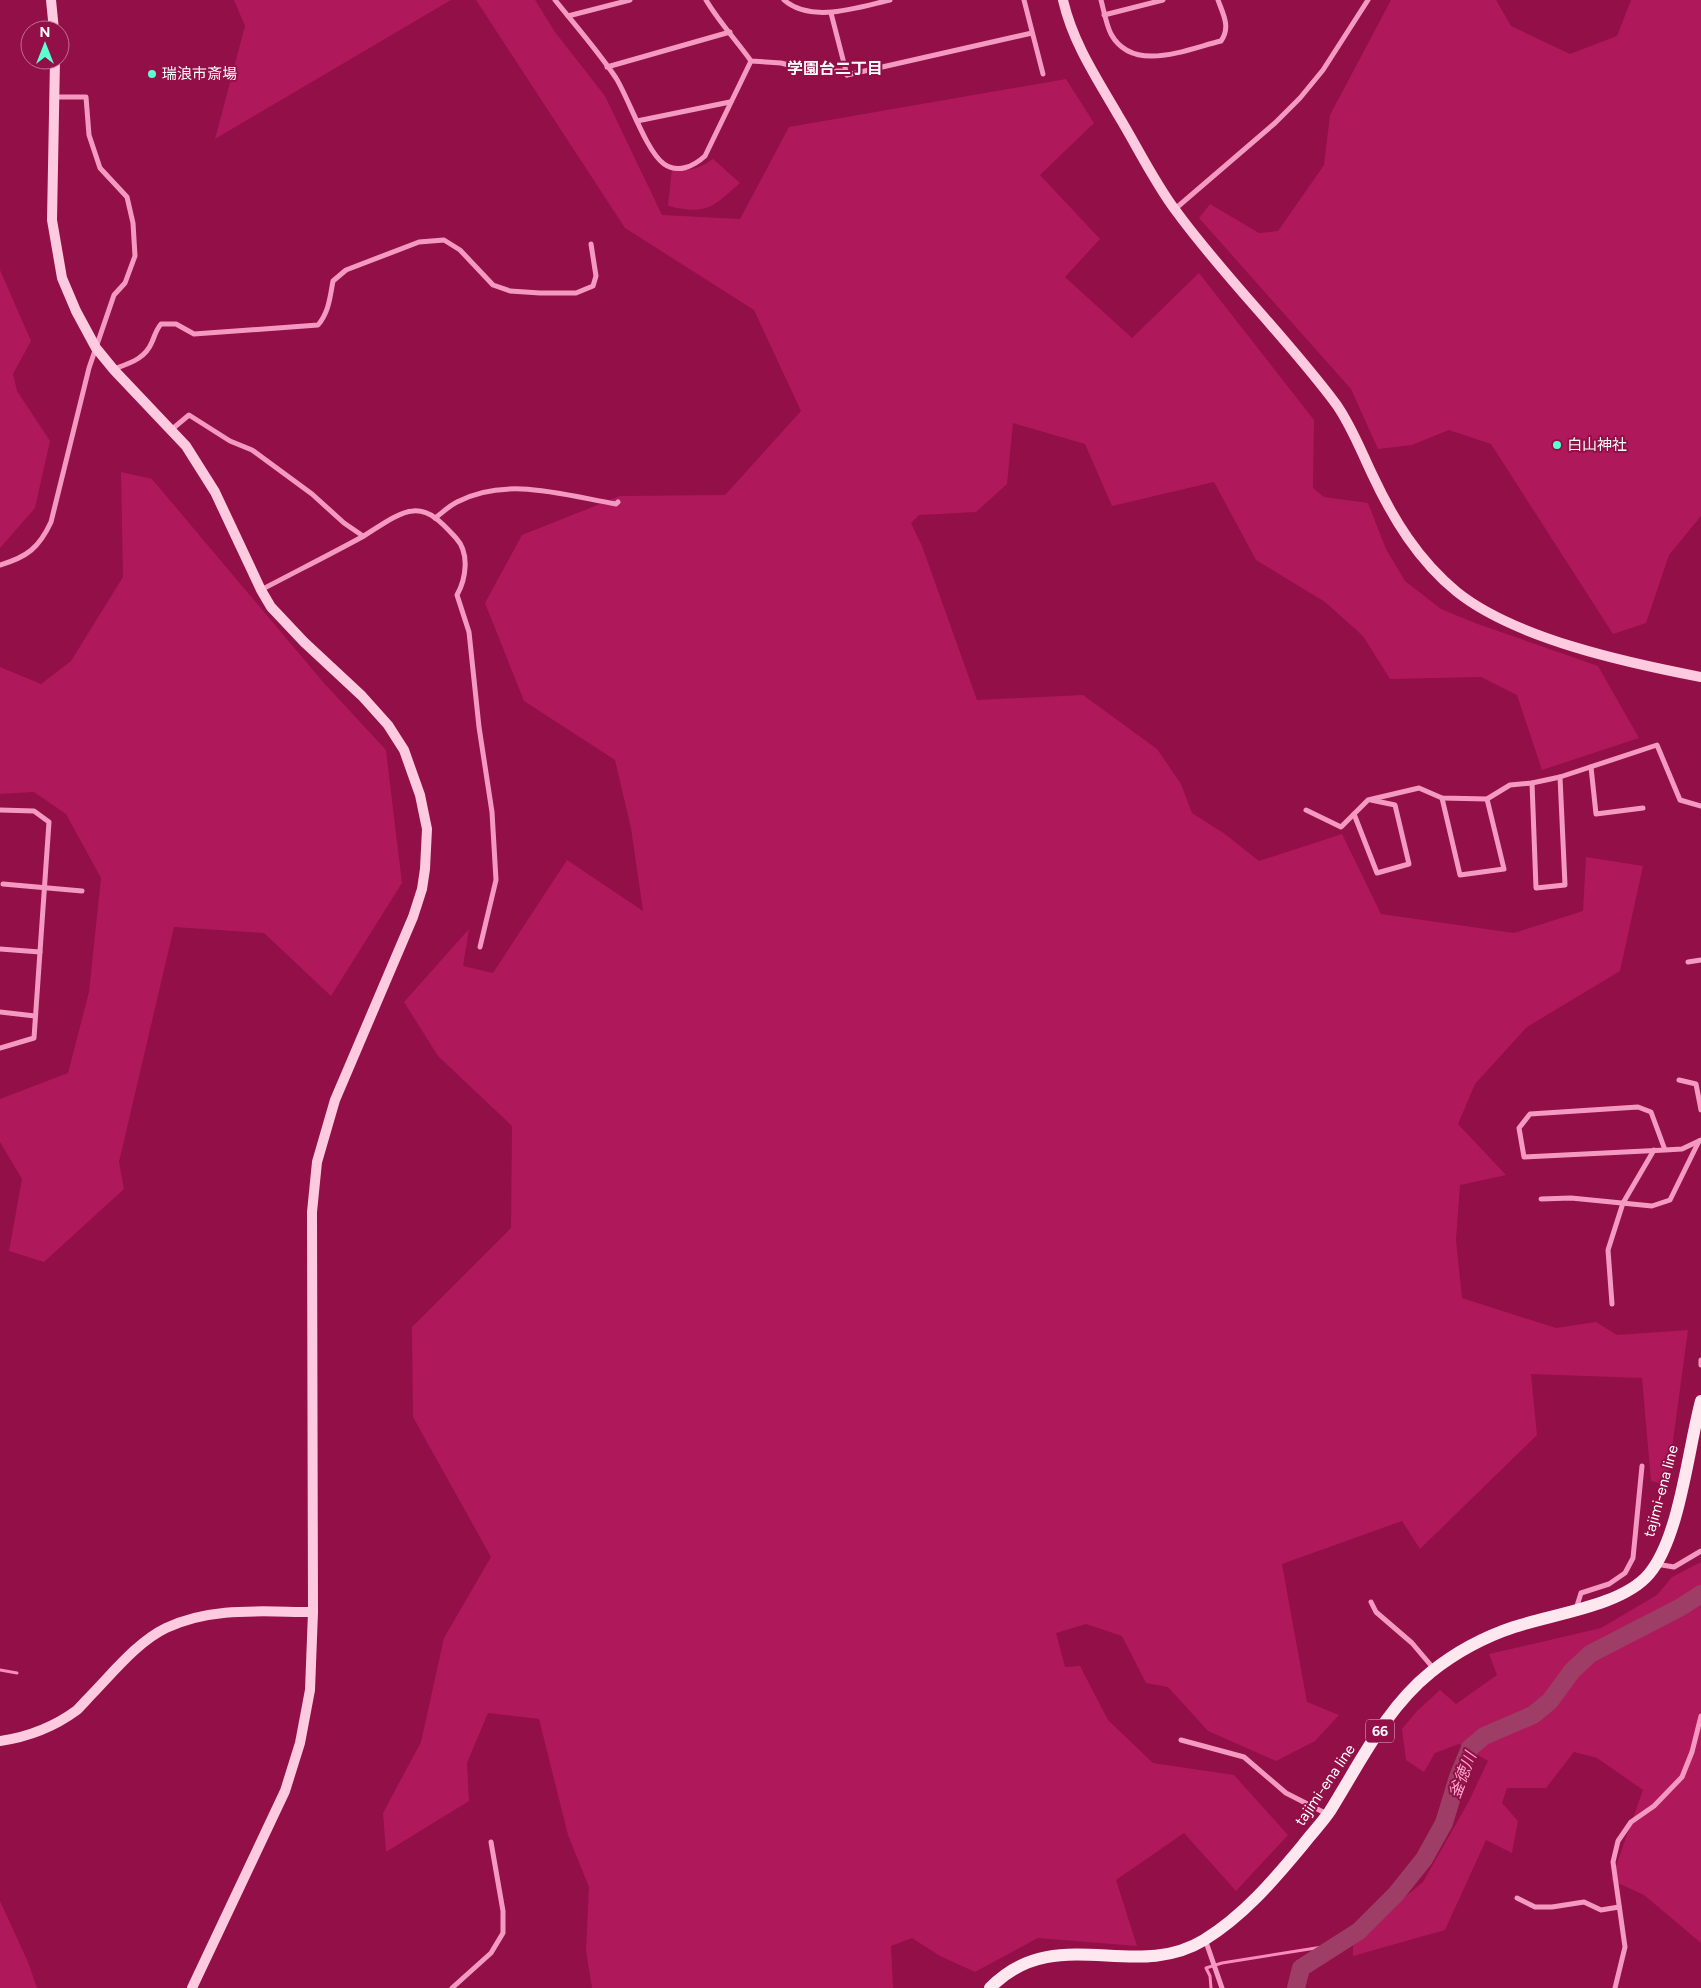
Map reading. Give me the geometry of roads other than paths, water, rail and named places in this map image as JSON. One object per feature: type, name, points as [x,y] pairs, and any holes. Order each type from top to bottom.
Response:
[{"type":"main road","name":"tajimi-ena line","points":[[990,1988],[1001,1977],[1021,1965],[1042,1957],[1064,1953],[1145,1957],[1166,1956],[1186,1950],[1205,1939],[1256,1900],[1328,1814],[1389,1716],[1406,1696],[1434,1670],[1453,1656],[1486,1638],[1514,1627],[1609,1600],[1634,1587],[1647,1577],[1656,1564],[1674,1519],[1700,1410]]},
{"type":"street","points":[[50,0],[53,20]]},
{"type":"street","points":[[555,0],[616,80],[636,121],[662,163],[672,168],[688,167],[697,163],[705,156],[751,61]]},
{"type":"street","points":[[568,16],[630,0]]},
{"type":"street","points":[[706,0],[716,17],[730,32],[751,61]]},
{"type":"street","points":[[784,0],[791,6],[819,13],[831,13],[890,0]]},
{"type":"street","points":[[1024,0],[1043,74]]},
{"type":"street","points":[[1063,0],[1078,46],[1174,209],[1337,406],[1393,516],[1408,540],[1435,572],[1459,593],[1494,615],[1534,632],[1602,654],[1701,677]]},
{"type":"street","points":[[1101,0],[1111,34],[1120,46],[1138,56],[1152,58],[1221,41],[1226,34],[1227,26],[1218,0]]},
{"type":"street","points":[[1104,15],[1163,0]]},
{"type":"street","points":[[1174,209],[1275,123],[1300,98],[1323,70],[1368,0]]},
{"type":"street","points":[[831,13],[847,75]]},
{"type":"street","points":[[607,67],[730,32]]},
{"type":"street","points":[[847,75],[1032,33]]},
{"type":"street","points":[[751,61],[781,62],[811,71],[842,71],[847,75]]},
{"type":"street","points":[[55,70],[51,195],[54,235],[62,278],[76,311],[96,348],[114,370],[186,446],[215,492],[261,590],[271,607],[304,642],[362,696],[388,725],[404,750],[414,775],[427,829],[426,869],[413,917],[335,1100],[317,1162],[312,1212],[313,1612],[310,1690],[300,1743],[285,1791],[192,1988]]},
{"type":"street","points":[[0,565],[25,555],[43,540],[51,522],[89,368],[114,295],[125,283],[135,256],[133,222],[127,197],[100,168],[89,135],[86,97],[54,97]]},
{"type":"street","points":[[636,121],[730,102]]},
{"type":"street","points":[[114,370],[138,360],[146,352],[156,330],[161,324],[176,324],[194,334],[318,325],[327,310],[333,280],[346,270],[419,242],[444,240],[460,250],[492,285],[510,291],[540,293],[576,293],[593,286],[596,276],[591,244]]},
{"type":"street","points":[[171,430],[189,416],[230,441],[252,450],[312,494],[344,523],[363,536]]},
{"type":"street","points":[[435,518],[456,502],[503,488],[524,489],[616,504],[618,502]]},
{"type":"street","points":[[261,590],[394,518],[413,511],[427,513],[440,521],[464,549],[463,584],[456,595],[469,632],[479,727],[492,812],[496,880],[480,946]]},
{"type":"street","points":[[1306,810],[1341,827],[1368,800],[1419,788],[1442,798],[1487,799],[1510,785],[1532,783],[1560,777],[1657,745],[1680,800],[1701,806]]},
{"type":"street","points":[[1591,767],[1596,814],[1643,808]]},
{"type":"street","points":[[1532,783],[1536,888],[1565,885],[1560,777]]},
{"type":"street","points":[[1442,798],[1460,875],[1504,869],[1487,799]]},
{"type":"street","points":[[1354,814],[1377,873],[1408,864],[1395,805],[1368,800]]},
{"type":"street","points":[[0,810],[34,811],[48,822],[34,1038],[0,1048]]},
{"type":"street","points":[[3,884],[82,891]]},
{"type":"street","points":[[0,949],[40,952]]},
{"type":"street","points":[[1688,962],[1701,960]]},
{"type":"street","points":[[0,1012],[35,1016]]},
{"type":"street","points":[[1679,1080],[1696,1084],[1701,1110]]},
{"type":"street","points":[[1665,1150],[1651,1112],[1638,1107],[1530,1114],[1519,1128],[1524,1157],[1654,1150],[1665,1150],[1682,1149],[1700,1141]]},
{"type":"street","points":[[1541,1199],[1571,1198],[1652,1206],[1670,1200],[1700,1141]]},
{"type":"street","points":[[1612,1304],[1608,1250],[1623,1203],[1654,1150]]},
{"type":"street","points":[[1701,1360],[1701,1365]]},
{"type":"street","points":[[1576,1610],[1581,1593],[1609,1584],[1625,1573],[1633,1558],[1642,1466]]},
{"type":"street","points":[[1656,1564],[1674,1567],[1701,1551]]},
{"type":"street","points":[[1371,1602],[1376,1612],[1412,1643],[1434,1670]]},
{"type":"street","points":[[0,1741],[20,1738],[50,1727],[78,1709],[140,1646],[166,1628],[194,1617],[219,1612],[313,1612]]},
{"type":"street","points":[[1615,1988],[1625,1947],[1613,1862],[1618,1841],[1631,1822],[1654,1806],[1682,1777],[1692,1752],[1701,1716]]},
{"type":"street","points":[[1181,1740],[1244,1757],[1286,1793],[1328,1814]]},
{"type":"street","points":[[452,1988],[491,1953],[503,1933],[503,1910],[491,1842]]},
{"type":"street","points":[[1517,1898],[1535,1907],[1552,1907],[1584,1902],[1601,1910],[1619,1907]]},
{"type":"street","points":[[1205,1939],[1222,1988]]},
{"type":"waterway","name":"釜徳川","points":[[1296,1988],[1301,1968],[1359,1931],[1396,1894],[1424,1859],[1444,1823],[1458,1777],[1470,1748],[1484,1736],[1533,1715],[1550,1701],[1572,1671],[1590,1654],[1681,1607],[1701,1594]]},
{"type":"waterway","points":[[0,1670],[17,1673]]},
{"type":"waterway","points":[[1211,1988],[1210,1976],[1206,1968],[1222,1963],[1335,1945]]},
{"type":"place","name":"瑞浪市斎場","points":[[152,74]]},
{"type":"place","name":"白山神社","points":[[1557,445]]},
{"type":"district","name":"学園台二丁目","points":[[835,68]]}]
